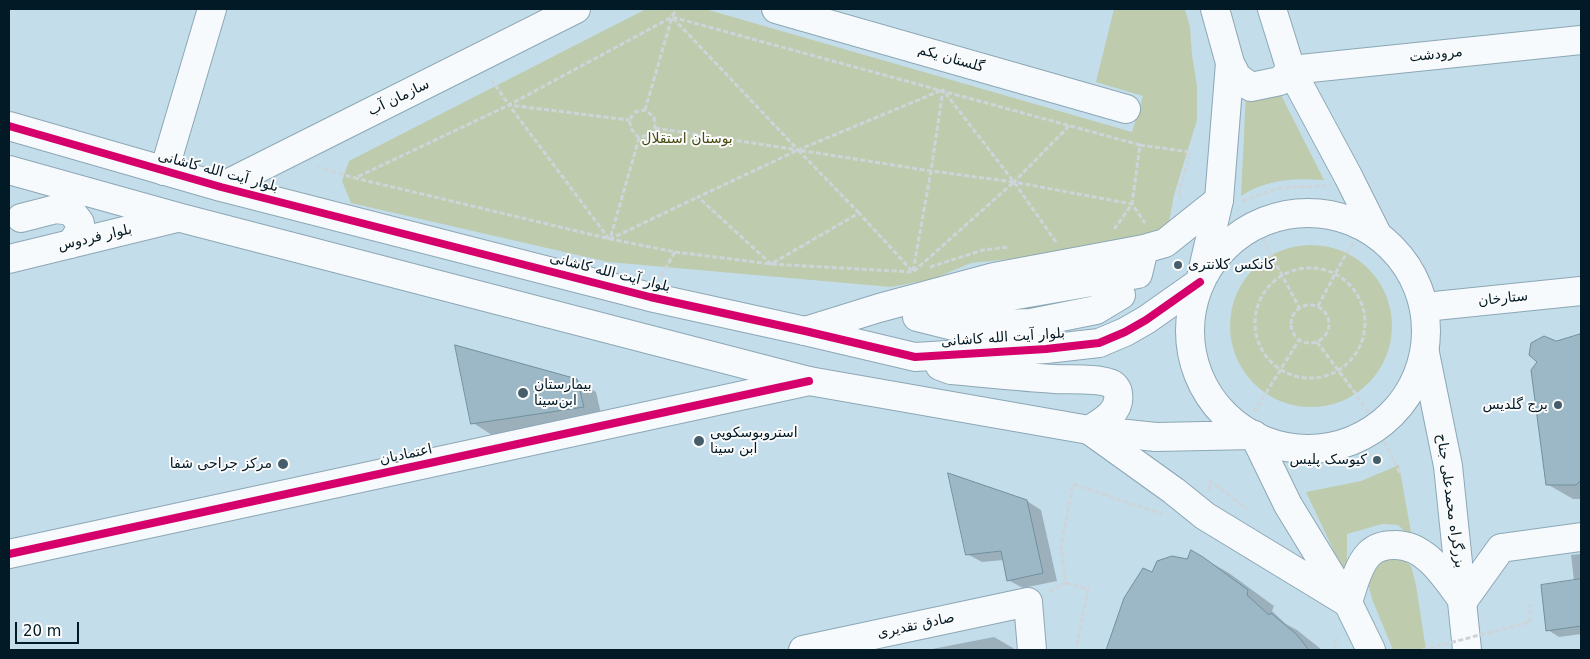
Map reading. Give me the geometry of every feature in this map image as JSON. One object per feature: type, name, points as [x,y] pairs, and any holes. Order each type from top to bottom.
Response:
[{"type":"main road","points":[[164,171],[212,9]]},
{"type":"main road","name":"سازمان آب","points":[[221,187],[576,9]]},
{"type":"main road","name":"گلستان یکم","points":[[776,9],[1126,108]]},
{"type":"main road","points":[[1215,9],[1230,63],[1237,77],[1251,87],[1268,85],[1280,81],[1291,70]]},
{"type":"main road","points":[[1272,9],[1291,70],[1348,176],[1370,230]]},
{"type":"main road","name":"مرودشت","points":[[1291,70],[1581,40]]},
{"type":"main road","points":[[1200,282],[1212,262],[1227,244],[1245,230],[1266,220],[1288,214],[1311,213],[1334,216],[1356,222],[1388,243],[1408,266],[1418,286],[1425,308],[1427,330],[1425,353],[1414,385],[1394,412],[1378,427],[1352,440],[1319,448],[1286,447],[1269,442],[1249,432],[1226,416],[1204,388],[1192,355],[1190,321],[1200,282],[1229,201],[1230,63]]},
{"type":"main road","name":"بلوار آیت الله کاشانی","points":[[9,126],[221,187],[650,297],[805,330],[916,357],[1099,343],[1125,332],[1146,320],[1200,282]]},
{"type":"main road","points":[[16,172],[181,218],[809,381],[1089,430],[1156,437],[1249,432]]},
{"type":"main road","points":[[15,220],[32,202],[16,172]]},
{"type":"main road","points":[[879,308],[953,326],[1134,273],[1165,242],[1229,201]]},
{"type":"main road","points":[[15,220],[56,209],[71,211],[80,223],[79,232],[71,244]]},
{"type":"main road","name":"بلوار فردوس","points":[[9,258],[181,218]]},
{"type":"main road","points":[[805,330],[879,308],[954,306],[1134,273]]},
{"type":"main road","name":"ستارخان","points":[[1425,308],[1581,291]]},
{"type":"main road","name":"بزرگراه محمدعلی جناح","points":[[1425,353],[1448,466],[1467,650]]},
{"type":"main road","points":[[916,357],[951,370],[1026,377],[1097,380],[1111,383],[1118,390],[1119,400],[1116,408],[1105,421],[1089,430]]},
{"type":"main road","name":"اعتمادیان","points":[[9,554],[809,381]]},
{"type":"main road","points":[[1089,430],[1174,491],[1205,516],[1348,604]]},
{"type":"main road","points":[[1249,432],[1288,505],[1348,604],[1370,650]]},
{"type":"main road","points":[[1348,604],[1358,573],[1369,554],[1383,545],[1403,544],[1422,553],[1437,568],[1463,601],[1501,548],[1581,537]]},
{"type":"main road","points":[[1028,602],[1032,650]]},
{"type":"main road","name":"صادق تقدیری","points":[[803,650],[1028,602]]},
{"type":"path","points":[[645,110],[676,9]]},
{"type":"path","points":[[672,17],[913,272]]},
{"type":"path","points":[[1010,247],[982,250],[913,272],[770,264],[675,252],[610,239],[355,178],[508,106],[672,17],[1140,145],[1190,152],[1178,198],[1184,198]]},
{"type":"path","points":[[477,59],[508,106],[610,239]]},
{"type":"path","points":[[610,239],[798,150],[943,90]]},
{"type":"path","points":[[913,272],[943,90]]},
{"type":"path","points":[[943,90],[1014,182],[1057,243],[1048,244]]},
{"type":"path","points":[[508,106],[629,120]]},
{"type":"path","points":[[629,120],[635,112],[645,110],[654,117],[655,128]]},
{"type":"path","points":[[629,120],[632,130],[639,138]]},
{"type":"path","points":[[913,272],[1014,182],[1070,126]]},
{"type":"path","points":[[655,128],[930,171],[1014,182],[1132,204],[1156,238],[1134,273]]},
{"type":"path","points":[[639,138],[649,134],[655,128]]},
{"type":"path","points":[[610,239],[639,138]]},
{"type":"path","points":[[1108,238],[1132,204],[1140,145]]},
{"type":"path","points":[[1229,201],[1275,189],[1328,186]]},
{"type":"path","points":[[698,197],[770,264]]},
{"type":"path","points":[[770,264],[859,213]]},
{"type":"path","points":[[1257,225],[1299,307]]},
{"type":"path","points":[[1318,306],[1347,252],[1370,230]]},
{"type":"path","points":[[650,297],[675,252]]},
{"type":"path","points":[[1312,267],[1335,274],[1345,280],[1357,293],[1364,309],[1366,326],[1362,344],[1352,359],[1339,370],[1322,378],[1302,378],[1284,372],[1269,361],[1259,345],[1254,327],[1256,308],[1264,291],[1278,278],[1295,269],[1312,267]]},
{"type":"path","points":[[1305,304],[1318,306],[1328,315],[1329,328],[1326,334],[1317,342],[1311,343],[1299,340],[1294,336],[1290,324],[1291,317],[1299,307],[1305,304]]},
{"type":"path","points":[[1249,432],[1280,369],[1299,340]]},
{"type":"path","points":[[1317,342],[1339,370],[1378,427],[1401,475]]},
{"type":"path","points":[[1205,516],[1210,481],[1247,509]]},
{"type":"path","points":[[1066,583],[1060,547],[1072,484],[1170,517]]},
{"type":"path","points":[[1028,602],[1066,583],[1088,589],[1076,650]]},
{"type":"path","points":[[1422,650],[1530,622],[1530,604]]},
{"type":"path","points":[[1334,644],[1334,650]]},
{"type":"green space","name":"بوستان استقلال","points":[[646,9],[705,9],[1132,132],[1143,96],[1096,82],[1114,9],[1185,9],[1190,27],[1197,86],[1197,120],[1174,195],[1169,222],[1149,240],[1107,249],[971,263],[933,279],[891,287],[608,262],[351,203],[342,181],[349,161]]},
{"type":"green space","points":[[1277,87],[1324,180],[1302,179],[1281,181],[1261,186],[1241,196],[1246,93],[1259,99],[1266,97]]},
{"type":"green space","points":[[1311,245],[1342,251],[1368,269],[1386,295],[1392,326],[1386,357],[1368,383],[1342,401],[1311,407],[1280,401],[1254,383],[1236,357],[1230,326],[1236,295],[1254,269],[1280,251]]},
{"type":"green space","points":[[1399,465],[1412,538],[1398,525],[1382,524],[1347,534],[1347,579],[1306,492],[1361,481]]},
{"type":"green space","points":[[1401,558],[1411,566],[1416,585],[1426,650],[1393,650],[1372,599],[1368,584],[1373,566],[1382,559]]},
{"type":"building","name":"برج گلدیس","points":[[1581,334],[1581,480],[1576,485],[1546,485],[1531,370],[1537,362],[1529,355],[1531,343],[1544,336],[1556,341]]},
{"type":"building","name":"بیمارستان ابن‌سینا","points":[[455,345],[577,379],[584,407],[471,424]]},
{"type":"building","points":[[948,473],[1027,500],[1043,573],[1007,581],[1001,551],[966,555]]},
{"type":"building","points":[[1191,550],[1248,590],[1247,595],[1269,615],[1271,613],[1296,634],[1309,650],[1106,650],[1124,598],[1143,568],[1152,572],[1157,561],[1172,556],[1187,559]]},
{"type":"building","points":[[1581,579],[1581,626],[1546,631],[1541,585]]},
{"type":"cycle path","points":[[9,126],[221,187],[650,297],[915,357],[1046,349],[1099,343],[1125,332],[1146,320],[1200,282]]},
{"type":"cycle path","points":[[9,554],[809,381]]},
{"type":"place","name":"کانکس کلانتری","points":[[1178,265]]},
{"type":"place","name":"بیمارستان ابن‌سینا","points":[[523,393]]},
{"type":"place","name":"برج گلدیس","points":[[1558,405]]},
{"type":"place","name":"استروبوسکوپی ابن سینا","points":[[699,441]]},
{"type":"place","name":"کیوسک پلیس","points":[[1377,460]]},
{"type":"place","name":"مرکز جراحی شفا","points":[[283,464]]}]
